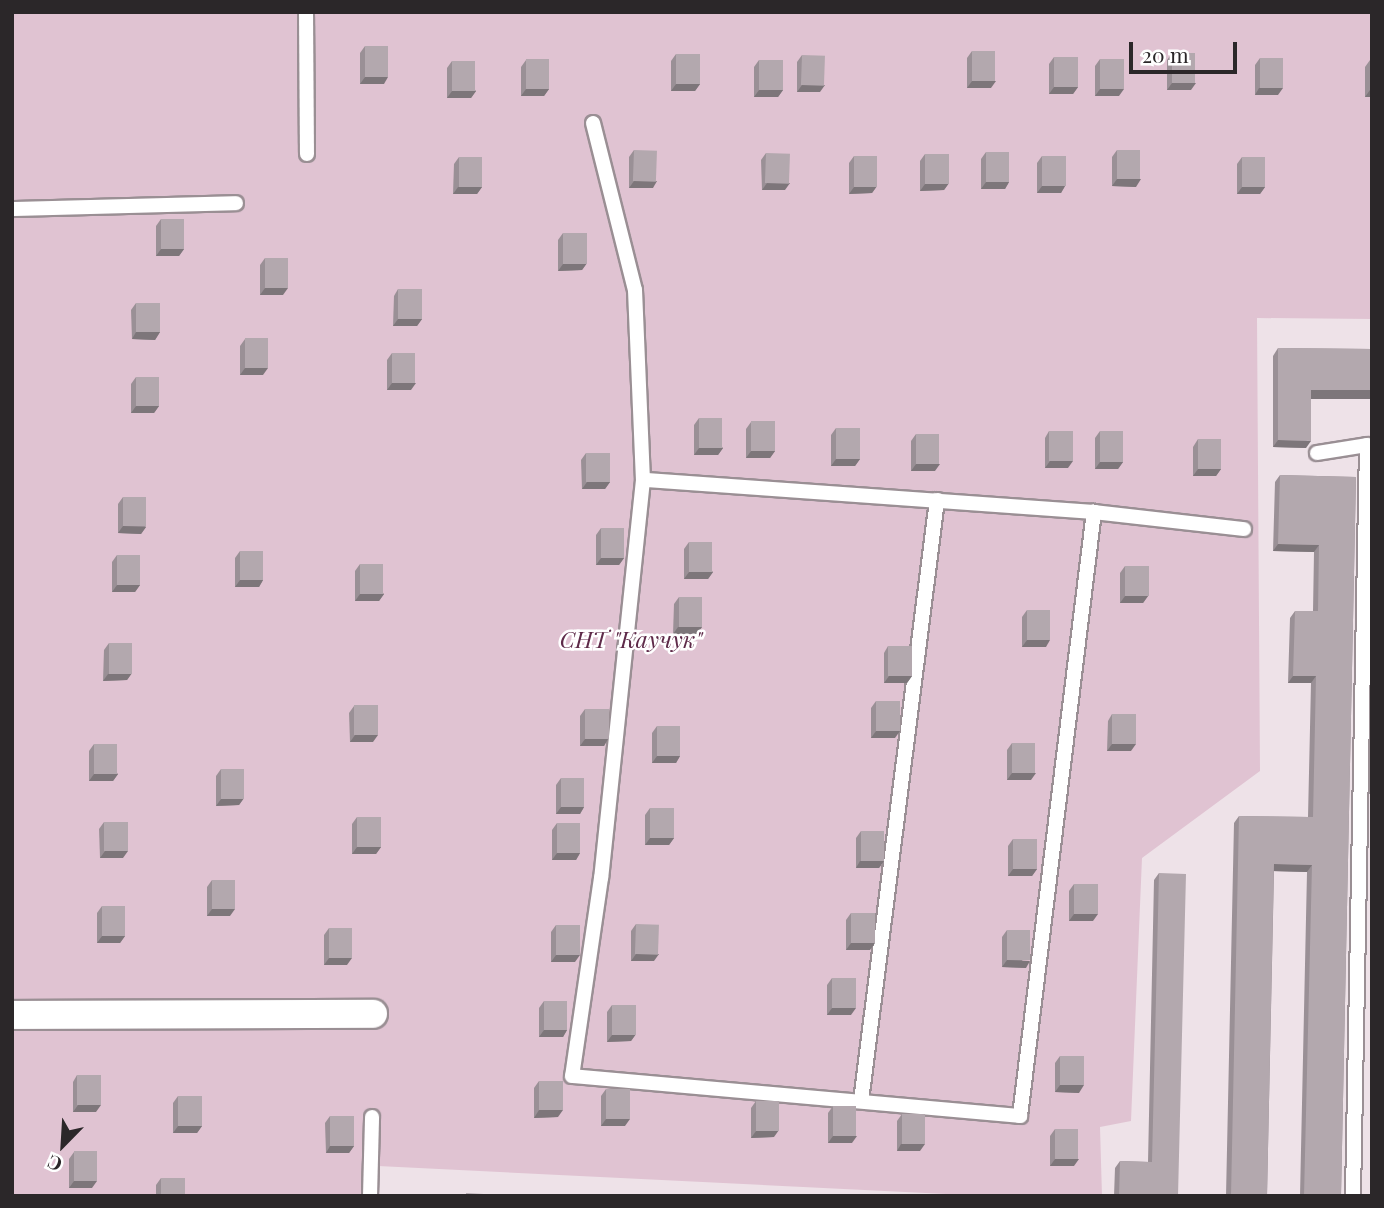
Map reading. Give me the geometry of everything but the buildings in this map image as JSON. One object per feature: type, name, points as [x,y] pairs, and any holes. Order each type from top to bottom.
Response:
[{"type":"street","points":[[12,1015],[373,1014]]},
{"type":"lane","points":[[306,12],[307,154]]},
{"type":"lane","points":[[593,123],[635,290],[643,480],[601,878],[572,1076],[1020,1116],[1094,512]]},
{"type":"lane","points":[[12,209],[236,203]]},
{"type":"lane","points":[[1317,453],[1367,445],[1353,1196]]},
{"type":"lane","points":[[643,480],[1094,512],[1244,529]]},
{"type":"lane","points":[[861,1101],[937,500]]},
{"type":"lane","points":[[370,1196],[372,1117]]},
{"type":"green space","name":"СНТ \"Каучук\"","points":[[12,12],[1372,12],[1372,319],[1257,318],[1260,771],[1142,858],[1131,1121],[1100,1127],[1102,1196],[987,1196],[378,1166],[375,1196],[12,1196]]}]
